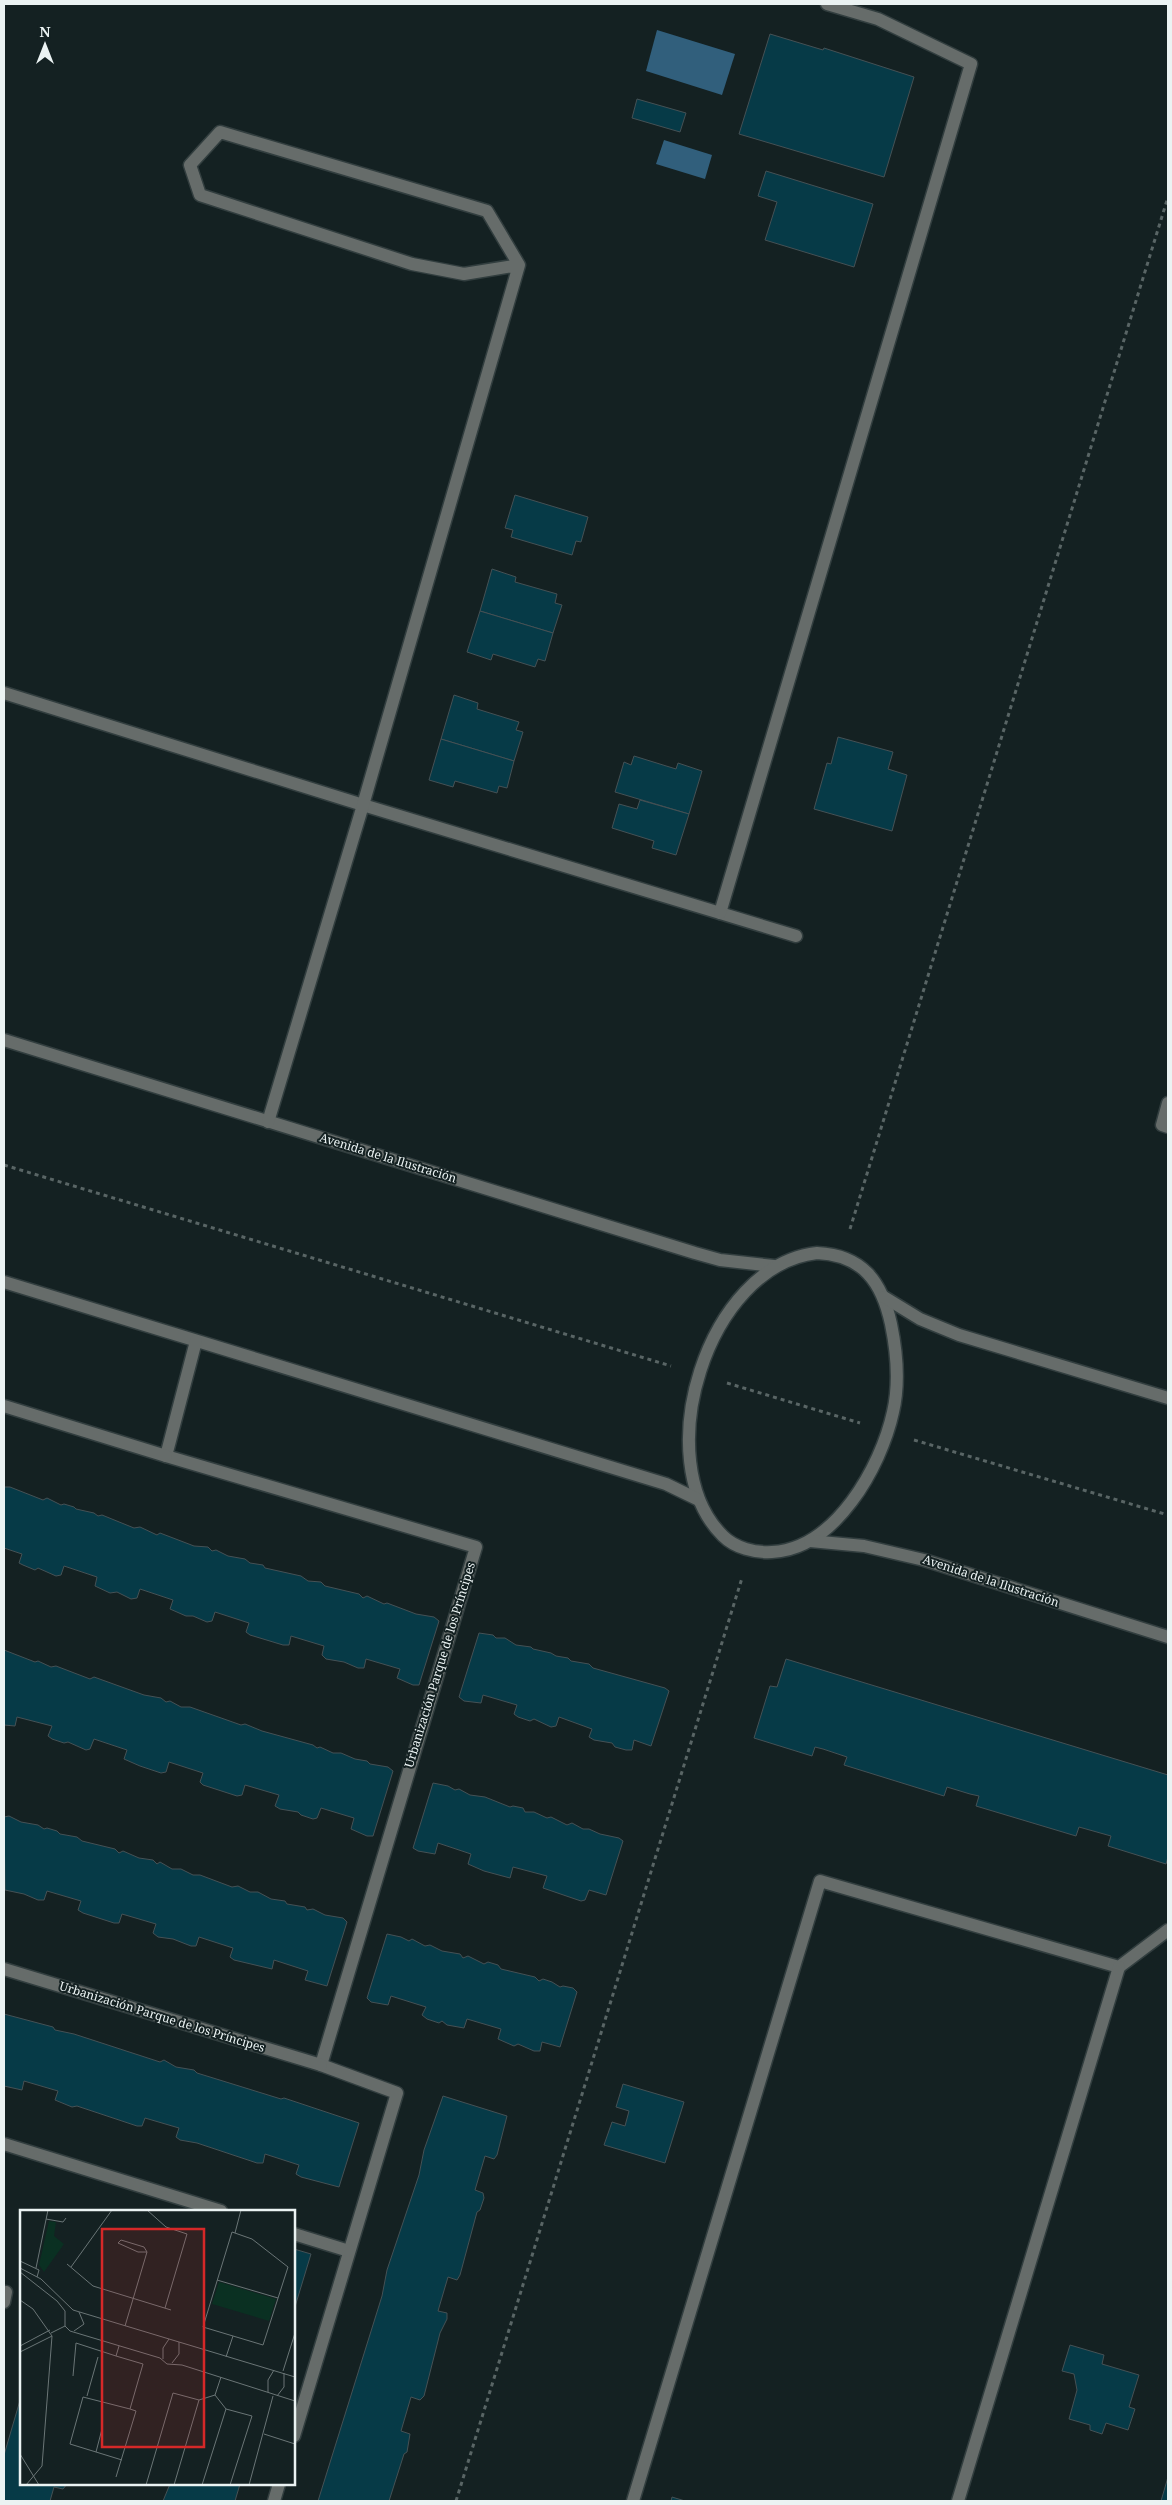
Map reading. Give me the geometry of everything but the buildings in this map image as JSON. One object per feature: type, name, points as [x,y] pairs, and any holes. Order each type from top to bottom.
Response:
[{"type":"street","points":[[720,913],[971,64],[878,19],[827,4]]},
{"type":"street","points":[[268,1122],[363,805],[519,265],[487,212],[220,132],[190,165],[200,195],[412,264],[464,274],[519,265]]},
{"type":"street","points":[[4,693],[363,805],[796,936]]},
{"type":"street","name":"Avenida de la Ilustración","points":[[4,1040],[720,1260],[774,1266]]},
{"type":"street","points":[[1168,1103],[1162,1125],[1168,1127]]},
{"type":"street","points":[[817,1252],[842,1256],[865,1270],[874,1279],[884,1297],[893,1333],[897,1375],[894,1411],[888,1432],[873,1467],[857,1493],[832,1524],[810,1541],[779,1552],[751,1551],[725,1538],[704,1513],[699,1500],[691,1459],[690,1440],[692,1404],[698,1374],[712,1340],[736,1303],[774,1266],[804,1254],[817,1252]]},
{"type":"street","points":[[4,1282],[666,1484],[699,1500]]},
{"type":"street","points":[[884,1297],[920,1319],[959,1335],[1168,1398]]},
{"type":"street","points":[[166,1456],[196,1341]]},
{"type":"street","name":"Urbanización Parque de los Príncipes","points":[[4,1406],[166,1456],[476,1547],[320,2065]]},
{"type":"street","name":"Avenida de la Ilustración","points":[[810,1541],[864,1546],[924,1560],[1168,1637]]},
{"type":"street","points":[[633,2501],[820,1880],[1120,1967]]},
{"type":"street","points":[[958,2501],[1120,1967],[1168,1930]]},
{"type":"street","name":"Urbanización Parque de los Príncipes","points":[[4,1969],[320,2065],[397,2093],[295,2433]]},
{"type":"street","points":[[4,2144],[218,2210]]},
{"type":"street","points":[[295,2234],[350,2251]]},
{"type":"street","points":[[274,2501],[279,2485]]},
{"type":"path","points":[[842,1256],[1168,197]]},
{"type":"path","points":[[4,1165],[1168,1516]]},
{"type":"path","points":[[456,2501],[751,1551]]},
{"type":"water","points":[[657,30],[735,54],[722,95],[646,71]]},
{"type":"water","points":[[664,140],[712,155],[705,179],[656,164]]}]
